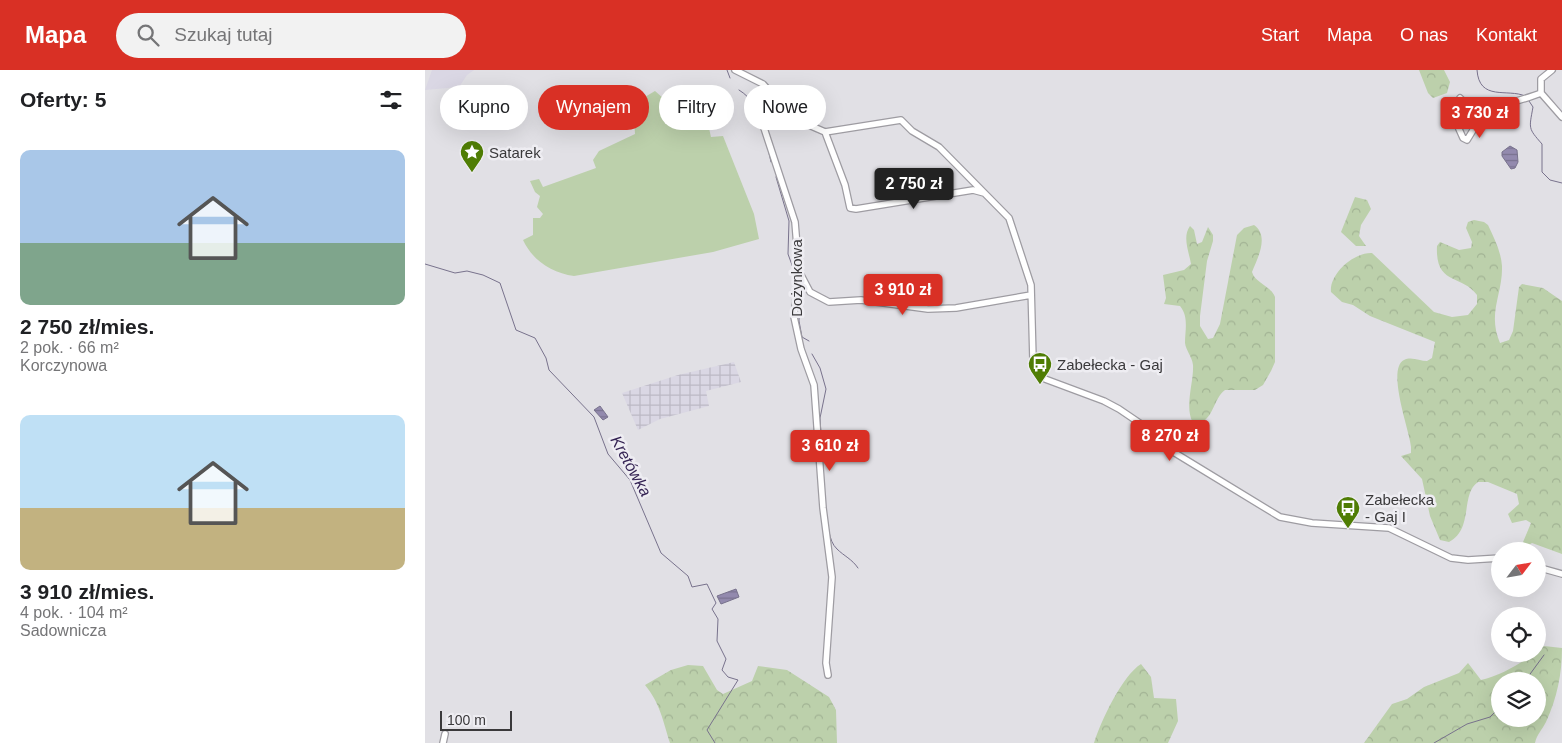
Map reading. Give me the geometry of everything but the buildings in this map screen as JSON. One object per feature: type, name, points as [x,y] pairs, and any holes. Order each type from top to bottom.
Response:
[{"type":"street","points":[[735,70],[764,85]]},
{"type":"street","points":[[1552,70],[1541,79],[1541,93],[1562,117]]},
{"type":"street","points":[[1460,98],[1474,110],[1484,112],[1507,102],[1541,93]]},
{"type":"street","points":[[1459,129],[1463,138],[1467,140],[1478,122],[1507,102]]},
{"type":"street","points":[[820,130],[825,132],[901,120],[912,131],[939,147],[1009,218],[1025,264],[1031,295],[1032,354],[1040,375],[1119,409],[1144,426],[1175,453],[1266,509],[1292,521],[1389,528],[1451,558],[1467,560],[1491,559]]},
{"type":"street","name":"Dożynkowa","points":[[765,130],[794,214],[799,271],[794,317],[801,349],[814,385],[823,508],[832,576],[826,663],[828,675]]},
{"type":"street","points":[[825,132],[845,185],[849,208],[856,210],[973,190],[984,193]]},
{"type":"street","points":[[799,271],[810,292],[829,302],[861,300],[928,309],[956,308],[1031,295]]},
{"type":"street","points":[[1546,570],[1562,574]]},
{"type":"street","points":[[443,743],[445,734]]},
{"type":"shaded area","points":[[432,70],[474,70],[467,75],[460,85],[440,85],[440,89],[425,90]]},
{"type":"shaded area","points":[[1510,146],[1517,150],[1518,162],[1515,168],[1511,169],[1502,156],[1502,152]]},
{"type":"shaded area","points":[[734,362],[741,382],[706,391],[709,406],[660,419],[638,430],[622,393],[678,375]]},
{"type":"shaded area","points":[[600,406],[608,417],[603,420],[594,410]]},
{"type":"shaded area","points":[[736,589],[739,597],[721,604],[717,596]]},
{"type":"green space","points":[[1419,70],[1444,70],[1450,82],[1447,93],[1433,98],[1428,93]]},
{"type":"green space","points":[[655,91],[659,94],[659,130],[709,130],[711,137],[723,136],[754,214],[759,239],[713,252],[574,276],[558,272],[544,265],[532,254],[523,240],[533,235],[533,218],[540,218],[543,214],[537,207],[540,196],[535,192],[530,181],[539,179],[543,187],[596,168],[593,160],[599,151],[635,134],[635,130],[649,130],[649,95]]},
{"type":"green space","points":[[1355,197],[1367,200],[1371,209],[1361,225],[1359,236],[1366,246],[1356,246],[1341,232]]},
{"type":"green space","points":[[1474,220],[1488,225],[1500,255],[1502,276],[1495,322],[1500,343],[1509,340],[1513,331],[1519,287],[1522,284],[1543,288],[1562,301],[1562,554],[1546,548],[1546,542],[1523,542],[1531,523],[1526,520],[1512,523],[1508,514],[1519,504],[1517,494],[1488,482],[1478,482],[1473,487],[1469,495],[1462,529],[1457,536],[1449,542],[1440,540],[1430,516],[1422,479],[1401,456],[1411,453],[1411,447],[1400,401],[1397,375],[1399,366],[1404,360],[1427,361],[1432,358],[1435,342],[1370,316],[1353,305],[1342,302],[1331,292],[1334,278],[1344,265],[1358,256],[1372,253],[1434,312],[1452,317],[1468,315],[1477,304],[1477,295],[1464,284],[1445,274],[1440,268],[1437,246],[1440,242],[1459,250],[1471,248],[1472,242],[1466,228],[1468,222]]},
{"type":"green space","points":[[1254,225],[1259,230],[1262,241],[1252,272],[1256,279],[1270,290],[1275,297],[1275,362],[1263,385],[1255,390],[1225,390],[1218,398],[1207,418],[1198,424],[1193,423],[1190,417],[1189,402],[1193,365],[1185,343],[1186,319],[1180,306],[1164,304],[1166,298],[1163,275],[1184,270],[1191,264],[1186,240],[1190,226],[1194,230],[1197,244],[1202,242],[1208,227],[1213,235],[1213,241],[1207,261],[1200,326],[1208,339],[1213,338],[1220,324],[1237,235],[1244,228]]},
{"type":"green space","points":[[1546,646],[1562,648],[1560,677],[1556,695],[1546,722],[1546,672],[1503,672],[1521,662],[1546,662]]},
{"type":"green space","points":[[1468,663],[1481,680],[1490,678],[1491,727],[1543,727],[1535,743],[1364,743],[1392,704],[1407,699],[1424,687],[1459,673]]},
{"type":"green space","points":[[1141,664],[1151,677],[1154,698],[1176,699],[1178,721],[1168,743],[1094,743],[1120,688]]},
{"type":"green space","points":[[688,665],[703,666],[717,690],[723,694],[752,681],[758,666],[787,670],[829,697],[836,710],[837,743],[670,743],[658,705],[645,685],[671,670]]},
{"type":"waterway","points":[[727,70],[730,78]]},
{"type":"waterway","points":[[1477,70],[1479,80],[1489,90],[1525,96]]},
{"type":"waterway","points":[[739,90],[744,94]]},
{"type":"waterway","points":[[1529,101],[1533,107],[1531,128],[1542,144],[1542,172],[1550,180],[1562,183]]},
{"type":"waterway","points":[[769,153],[771,162]]},
{"type":"waterway","points":[[776,177],[789,221],[788,254],[796,276]]},
{"type":"waterway","name":"Kretówka","points":[[425,264],[455,273],[467,271],[483,275],[500,283],[516,330],[535,338],[546,358],[549,370],[594,417],[608,454],[630,480],[661,553],[688,576],[692,587],[707,584],[716,603],[712,609],[718,619],[717,641],[726,659],[722,670],[728,677],[738,680],[707,730],[715,743]]},
{"type":"waterway","points":[[800,289],[799,321],[802,337],[809,341]]},
{"type":"waterway","points":[[812,354],[820,368],[826,389],[820,418],[822,451]]},
{"type":"waterway","points":[[826,511],[830,536],[834,546],[858,568]]},
{"type":"waterway","name":"Kretówka","points":[[1532,672],[1539,662]]},
{"type":"waterway","name":"Kretówka","points":[[1434,743],[1467,724],[1491,716]]},
{"type":"place","name":"Satarek","points":[[472,173]]},
{"type":"place","name":"Zabełecka - Gaj","points":[[1040,385]]},
{"type":"place","name":"Zabełecka - Gaj I","points":[[1348,529]]}]
